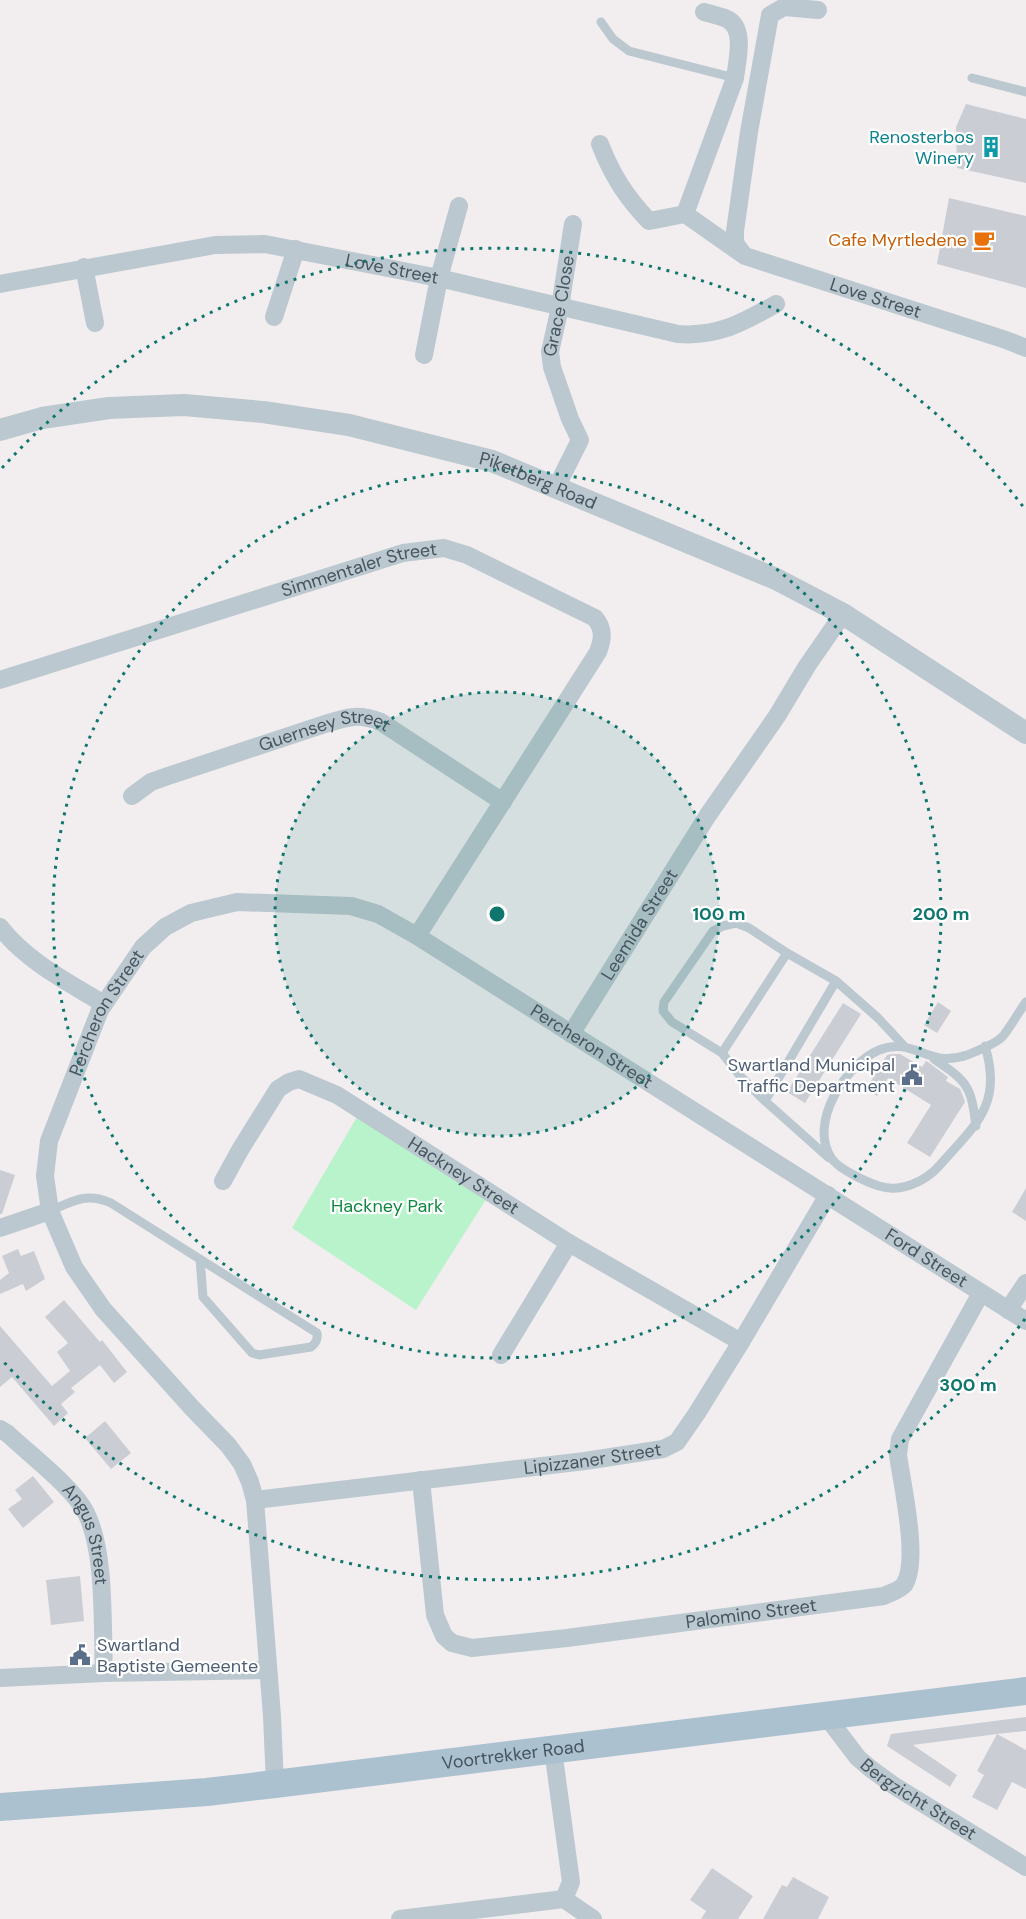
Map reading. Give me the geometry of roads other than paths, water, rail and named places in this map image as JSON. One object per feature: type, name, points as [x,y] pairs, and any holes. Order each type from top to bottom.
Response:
[{"type":"main road","name":"Voortrekker Road","points":[[0,1807],[207,1792],[1026,1691]]},
{"type":"street","points":[[745,256],[735,243],[735,231],[749,132],[770,15],[784,7],[818,10]]},
{"type":"street","points":[[600,144],[608,165],[627,198],[649,221],[685,214],[735,78],[738,34],[735,26],[729,20],[704,12]]},
{"type":"street","points":[[424,355],[439,278],[459,206]]},
{"type":"street","name":"Love Street","points":[[685,214],[745,256],[1026,348]]},
{"type":"street","name":"Grace Close","points":[[556,488],[580,440],[570,419],[552,367],[550,352],[573,224]]},
{"type":"street","name":"Love Street","points":[[0,284],[215,245],[265,244],[439,278],[678,334],[699,335],[726,330],[776,304]]},
{"type":"street","points":[[274,317],[297,249]]},
{"type":"street","points":[[84,267],[95,323]]},
{"type":"street","name":"Piketberg Road","points":[[0,430],[42,418],[109,408],[184,405],[263,412],[349,425],[492,461],[776,579],[843,614],[1026,732]]},
{"type":"street","name":"Simmentaler Street","points":[[0,680],[425,549],[444,548],[467,555],[570,604],[594,618],[603,634],[598,652],[417,936]]},
{"type":"street","name":"Leemida Street","points":[[571,1035],[708,815],[777,716],[807,666],[843,614]]},
{"type":"street","name":"Guernsey Street","points":[[132,796],[151,783],[168,776],[334,721],[351,716],[365,716],[381,722],[503,802]]},
{"type":"street","name":"Percheron Street","points":[[275,1784],[255,1500],[250,1482],[242,1464],[228,1445],[103,1309],[74,1267],[50,1211],[45,1176],[49,1141],[104,1004],[143,947],[165,927],[191,913],[237,902],[351,906],[378,914],[417,936],[828,1196]]},
{"type":"street","points":[[0,927],[12,943],[32,958],[104,1004]]},
{"type":"street","name":"Hackney Street","points":[[224,1181],[278,1089],[299,1079],[338,1095],[569,1243],[741,1342]]},
{"type":"street","name":"Ford Street","points":[[828,1196],[1026,1321]]},
{"type":"street","name":"Lipizzaner Street","points":[[255,1500],[585,1461],[663,1449],[677,1442],[741,1342],[828,1196]]},
{"type":"street","points":[[0,1228],[50,1211]]},
{"type":"street","points":[[501,1355],[569,1243]]},
{"type":"street","points":[[1008,1310],[1026,1283]]},
{"type":"street","name":"Palomino Street","points":[[421,1480],[435,1616],[444,1636],[452,1643],[472,1648],[567,1638],[884,1596],[903,1587],[908,1576],[912,1554],[898,1455],[900,1439],[981,1293]]},
{"type":"street","name":"Angus Street","points":[[0,1429],[70,1491],[86,1512],[98,1551],[104,1673]]},
{"type":"street","points":[[0,1678],[104,1673],[268,1670]]},
{"type":"street","name":"Bergzicht Street","points":[[826,1716],[858,1758],[871,1769],[1026,1867]]},
{"type":"street","points":[[553,1750],[571,1882],[564,1899]]},
{"type":"street","points":[[400,1919],[564,1899],[593,1919]]},
{"type":"lane","points":[[602,22],[614,39],[629,51],[735,78]]},
{"type":"lane","points":[[972,78],[1026,92]]},
{"type":"lane","points":[[976,1126],[972,1094],[955,1073],[932,1058],[904,1046],[878,1018],[836,981],[749,928],[736,923],[712,931],[664,1002],[663,1011],[672,1022],[722,1053],[741,1077],[765,1101],[834,1162],[864,1180],[880,1186],[903,1187],[920,1181],[935,1171],[976,1126],[987,1102],[990,1085],[991,1066],[985,1046]]},
{"type":"lane","points":[[722,1053],[787,953]]},
{"type":"lane","points":[[765,1101],[836,981]]},
{"type":"lane","points":[[932,1058],[956,1058],[1002,1038],[1026,1002]]},
{"type":"lane","points":[[834,1162],[827,1150],[824,1137],[825,1120],[834,1095],[855,1066],[868,1055],[882,1049],[904,1046]]},
{"type":"lane","points":[[50,1211],[81,1198],[102,1199],[200,1259],[317,1333],[314,1345],[259,1355],[252,1353],[203,1297],[200,1259]]},
{"type":"place","name":"Renosterbos Winery","points":[[991,147]]},
{"type":"place","name":"Cafe Myrtledene","points":[[984,240]]},
{"type":"place","name":"Swartland Municipal Traffic Department","points":[[912,1075]]},
{"type":"place","name":"Swartland Baptiste Gemeente","points":[[80,1655]]},
{"type":"park label","name":"Hackney Park","points":[[387,1206]]}]
